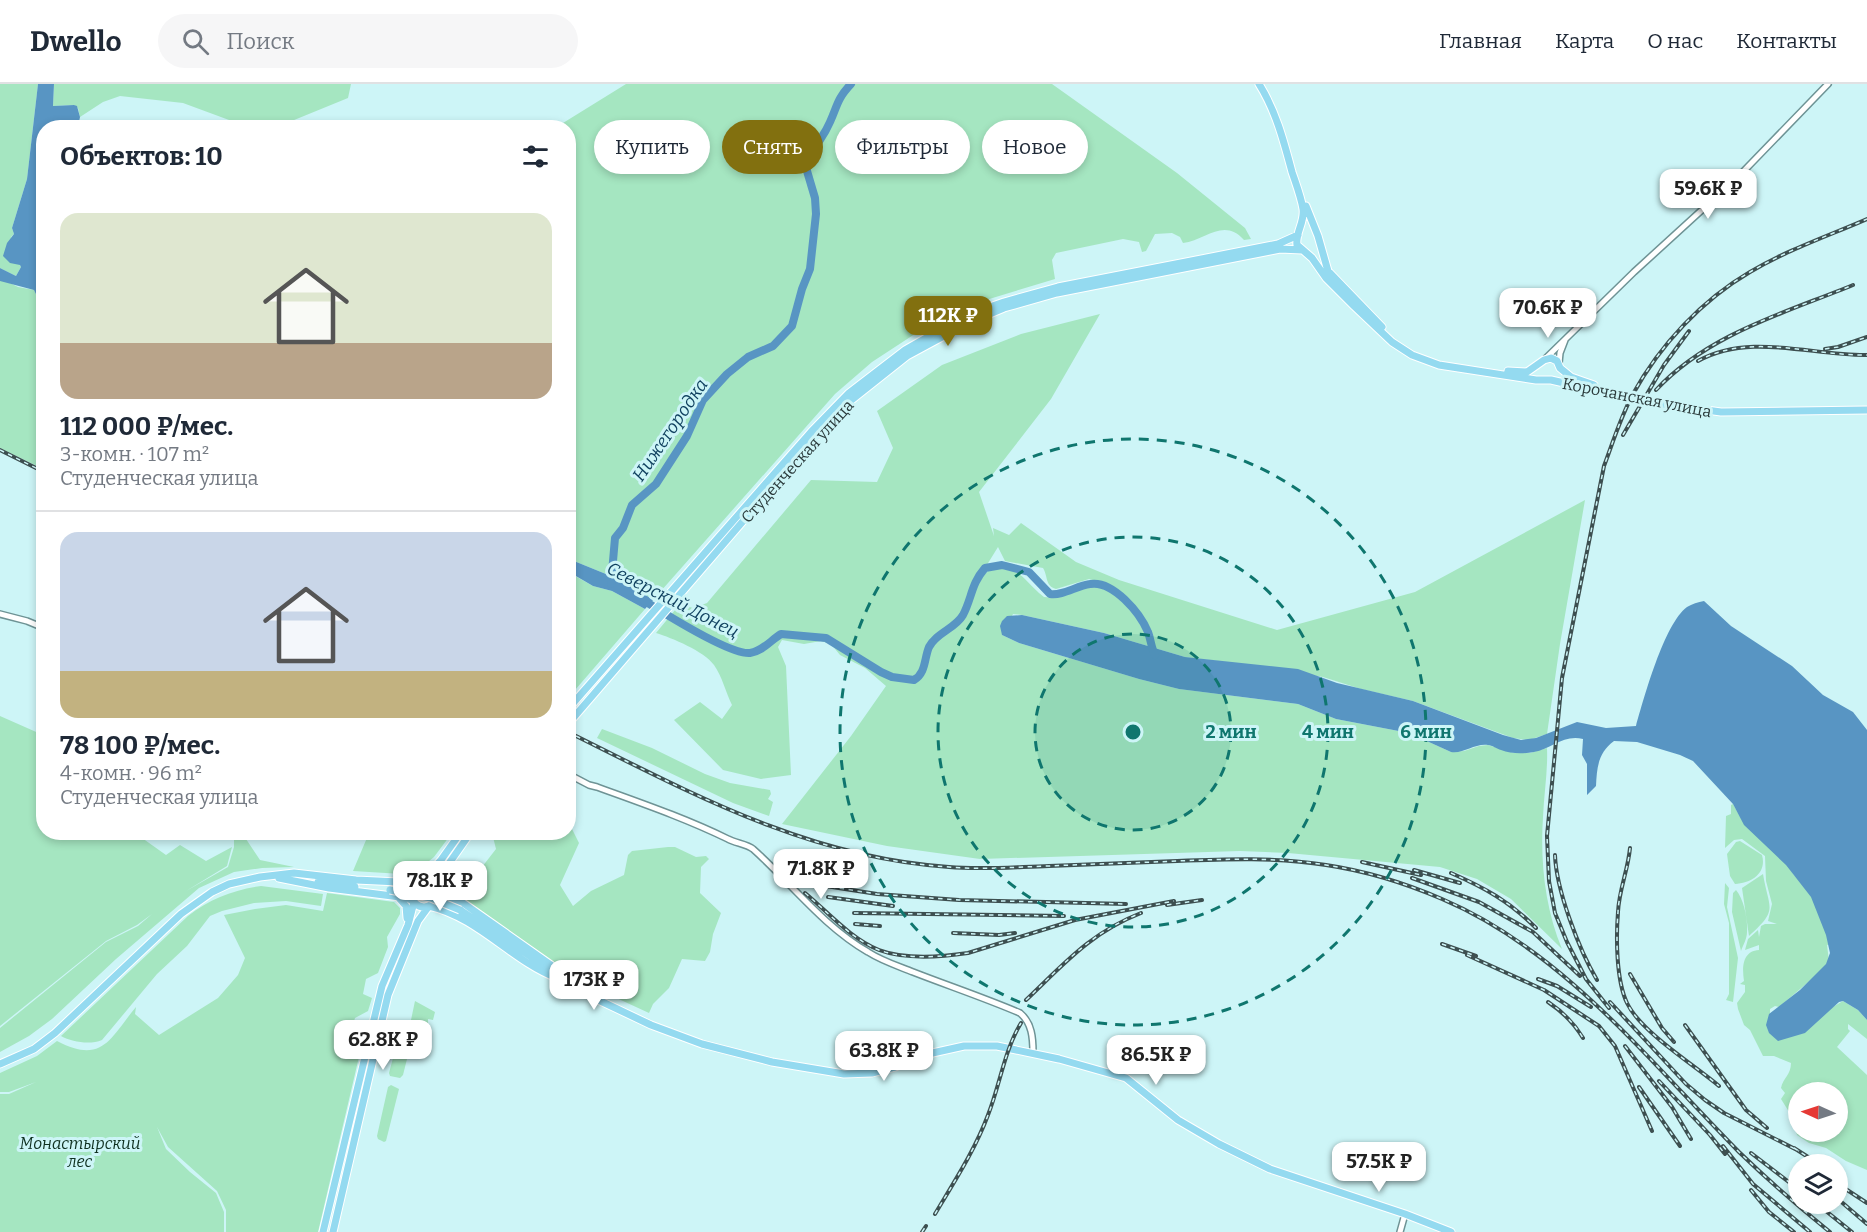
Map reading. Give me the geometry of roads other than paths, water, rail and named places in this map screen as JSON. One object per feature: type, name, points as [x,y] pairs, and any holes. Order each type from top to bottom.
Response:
[{"type":"main road","points":[[1259,84],[1267,96],[1284,140],[1303,210],[1296,242],[1303,251],[1312,251],[1318,243]]},
{"type":"main road","points":[[1264,84],[1287,139],[1306,208],[1327,269],[1333,278],[1390,334],[1414,352],[1439,362],[1518,373],[1527,372],[1542,362],[1552,359],[1559,366],[1558,376],[1548,380],[1539,373],[1542,362]]},
{"type":"main road","points":[[1299,234],[1306,230],[1316,233]]},
{"type":"main road","name":"Студенческая улица","points":[[576,715],[593,697],[675,587],[837,405],[879,369],[933,334],[984,309],[1024,296],[1204,257],[1278,244],[1299,234]]},
{"type":"main road","name":"Студенческая улица","points":[[576,701],[681,592],[802,452],[849,402],[891,367],[930,342],[1004,308],[1040,298],[1280,249],[1303,251]]},
{"type":"main road","name":"Корочанская улица","points":[[1303,251],[1354,306],[1392,342],[1412,355],[1439,365],[1548,380],[1647,402],[1701,411],[1867,408]]},
{"type":"main road","name":"Корочанская улица","points":[[1559,366],[1571,377],[1582,382],[1649,399],[1701,407],[1867,408]]},
{"type":"main road","points":[[411,927],[413,891],[455,840]]},
{"type":"main road","points":[[323,1232],[376,1007],[411,927],[432,902],[450,862],[465,840]]},
{"type":"main road","points":[[450,862],[447,873],[448,887],[461,907]]},
{"type":"main road","points":[[274,877],[294,873],[356,880],[430,884],[435,892],[461,907],[592,997],[624,1013],[684,1037],[754,1058],[826,1072],[872,1073],[928,1054],[964,1046],[997,1046],[1033,1053],[1126,1078],[1178,1120],[1252,1161],[1451,1232]]},
{"type":"main road","points":[[0,1064],[34,1048],[55,1033],[181,914],[198,901],[229,884],[260,877],[274,877],[430,898],[461,907]]},
{"type":"main road","points":[[393,893],[408,898],[422,907],[442,909],[500,942],[545,973],[569,982]]},
{"type":"main road","points":[[393,893],[406,906],[411,927]]},
{"type":"main road","points":[[411,927],[424,915],[436,911],[466,922]]},
{"type":"main road","points":[[333,1232],[394,966]]},
{"type":"street","points":[[1542,362],[1634,272],[1738,177],[1828,84]]},
{"type":"street","points":[[1559,366],[1560,353],[1568,336]]},
{"type":"street","points":[[0,614],[36,625]]},
{"type":"street","points":[[576,778],[589,785],[696,823],[735,842],[751,847],[810,906],[849,940],[869,953],[952,988],[1020,1013],[1025,1017],[1031,1029],[1033,1053]]},
{"type":"street","points":[[1400,1232],[1404,1214]]},
{"type":"water","points":[[38,84],[54,84],[53,106],[77,106],[80,117],[79,120],[36,120],[36,294],[34,290],[0,281],[0,268],[16,276],[21,267],[10,263],[3,256],[7,243],[14,234],[12,228],[27,179]]},
{"type":"water","points":[[576,562],[628,583],[653,600],[645,609],[612,591],[593,586],[576,576]]},
{"type":"water","points":[[1704,601],[1731,626],[1792,666],[1823,695],[1853,712],[1867,730],[1867,1020],[1858,1010],[1843,1001],[1839,1002],[1805,1033],[1778,1041],[1769,1033],[1766,1025],[1769,1014],[1800,990],[1826,964],[1830,953],[1826,935],[1811,897],[1786,865],[1744,825],[1733,804],[1693,761],[1680,755],[1637,742],[1614,741],[1602,756],[1596,786],[1587,795],[1587,764],[1582,755],[1583,739],[1570,738],[1526,753],[1509,752],[1483,745],[1451,752],[1409,733],[1336,719],[1298,704],[1179,689],[1139,679],[1019,643],[1002,635],[1000,626],[1007,616],[1022,615],[1104,633],[1185,657],[1298,669],[1337,683],[1413,701],[1521,740],[1536,738],[1577,722],[1606,728],[1636,726],[1656,662],[1670,629],[1687,607]]},
{"type":"waterway","name":"Нижегородка","points":[[611,584],[615,538],[623,528],[632,505],[656,484],[687,436],[703,400],[727,374],[748,357],[773,346],[792,326],[810,269],[816,214],[815,198],[807,171],[806,158],[828,127],[840,98],[851,84]]},
{"type":"waterway","name":"Северский Донец","points":[[643,600],[696,632],[740,652],[750,653],[759,650],[781,634],[826,638],[881,672],[892,677],[914,680],[923,670],[932,642],[960,620],[980,574],[985,568],[1002,565],[1029,572],[1050,594],[1060,594],[1090,584],[1108,587],[1125,599],[1139,616],[1148,632],[1155,655]]},
{"type":"railway","points":[[1609,1008],[1586,979],[1555,913],[1549,881],[1547,836],[1562,678],[1604,466],[1633,394],[1669,341],[1699,310],[1732,283],[1764,264],[1867,219]]},
{"type":"railway","points":[[1656,390],[1699,354],[1723,340],[1748,327],[1853,285]]},
{"type":"railway","points":[[1623,435],[1664,365],[1689,331]]},
{"type":"railway","points":[[1825,349],[1867,337]]},
{"type":"railway","points":[[1698,361],[1718,352],[1760,347],[1867,355]]},
{"type":"railway","points":[[0,450],[36,468]]},
{"type":"railway","points":[[576,736],[660,778],[752,819],[848,851],[897,861],[949,867],[986,868],[1252,859],[1289,861],[1356,871],[1428,893],[1486,921],[1527,948],[1566,978],[1637,1045],[1739,1152],[1830,1232]]},
{"type":"railway","points":[[1630,848],[1617,922],[1617,946],[1623,994],[1634,1014],[1655,1036],[1719,1086]]},
{"type":"railway","points":[[1555,855],[1564,902],[1583,953],[1597,980]]},
{"type":"railway","points":[[1362,862],[1421,875]]},
{"type":"railway","points":[[1414,870],[1460,883]]},
{"type":"railway","points":[[1451,873],[1496,896],[1536,928]]},
{"type":"railway","points":[[1412,878],[1479,902],[1533,932],[1580,976]]},
{"type":"railway","points":[[813,884],[877,894],[959,900],[1126,904]]},
{"type":"railway","points":[[805,893],[849,932],[869,945],[889,953],[924,957],[968,953],[1075,920],[1174,901]]},
{"type":"railway","points":[[828,897],[893,906]]},
{"type":"railway","points":[[1167,905],[1202,900]]},
{"type":"railway","points":[[854,913],[1064,916]]},
{"type":"railway","points":[[1026,1000],[1092,940],[1141,913]]},
{"type":"railway","points":[[855,924],[880,926]]},
{"type":"railway","points":[[953,933],[999,935],[1015,933]]},
{"type":"railway","points":[[1442,944],[1476,956]]},
{"type":"railway","points":[[1467,955],[1544,990],[1599,1026],[1615,1046],[1652,1131]]},
{"type":"railway","points":[[1630,974],[1662,1028],[1674,1042]]},
{"type":"railway","points":[[1538,979],[1557,986],[1591,1007]]},
{"type":"railway","points":[[1548,1002],[1568,1018],[1583,1038]]},
{"type":"railway","points":[[1610,1002],[1686,1084],[1705,1100],[1724,1113],[1799,1151]]},
{"type":"railway","points":[[935,1214],[964,1166],[983,1128],[1010,1045],[1021,1023]]},
{"type":"railway","points":[[1685,1025],[1746,1110],[1767,1128]]},
{"type":"railway","points":[[1625,1046],[1672,1107],[1691,1139]]},
{"type":"railway","points":[[1659,1081],[1725,1154]]},
{"type":"railway","points":[[1639,1087],[1680,1146]]},
{"type":"railway","points":[[1723,1146],[1753,1184],[1810,1232]]},
{"type":"railway","points":[[1794,1148],[1803,1154]]},
{"type":"railway","points":[[1751,1153],[1788,1181]]},
{"type":"railway","points":[[1751,1190],[1769,1212],[1794,1232]]},
{"type":"railway","points":[[1848,1191],[1867,1203]]},
{"type":"railway","points":[[1848,1208],[1867,1224]]},
{"type":"railway","points":[[1830,1214],[1852,1232]]},
{"type":"railway","points":[[922,1232],[926,1226]]},
{"type":"park label","name":"Монастырский лес","points":[[80,1152]]}]
